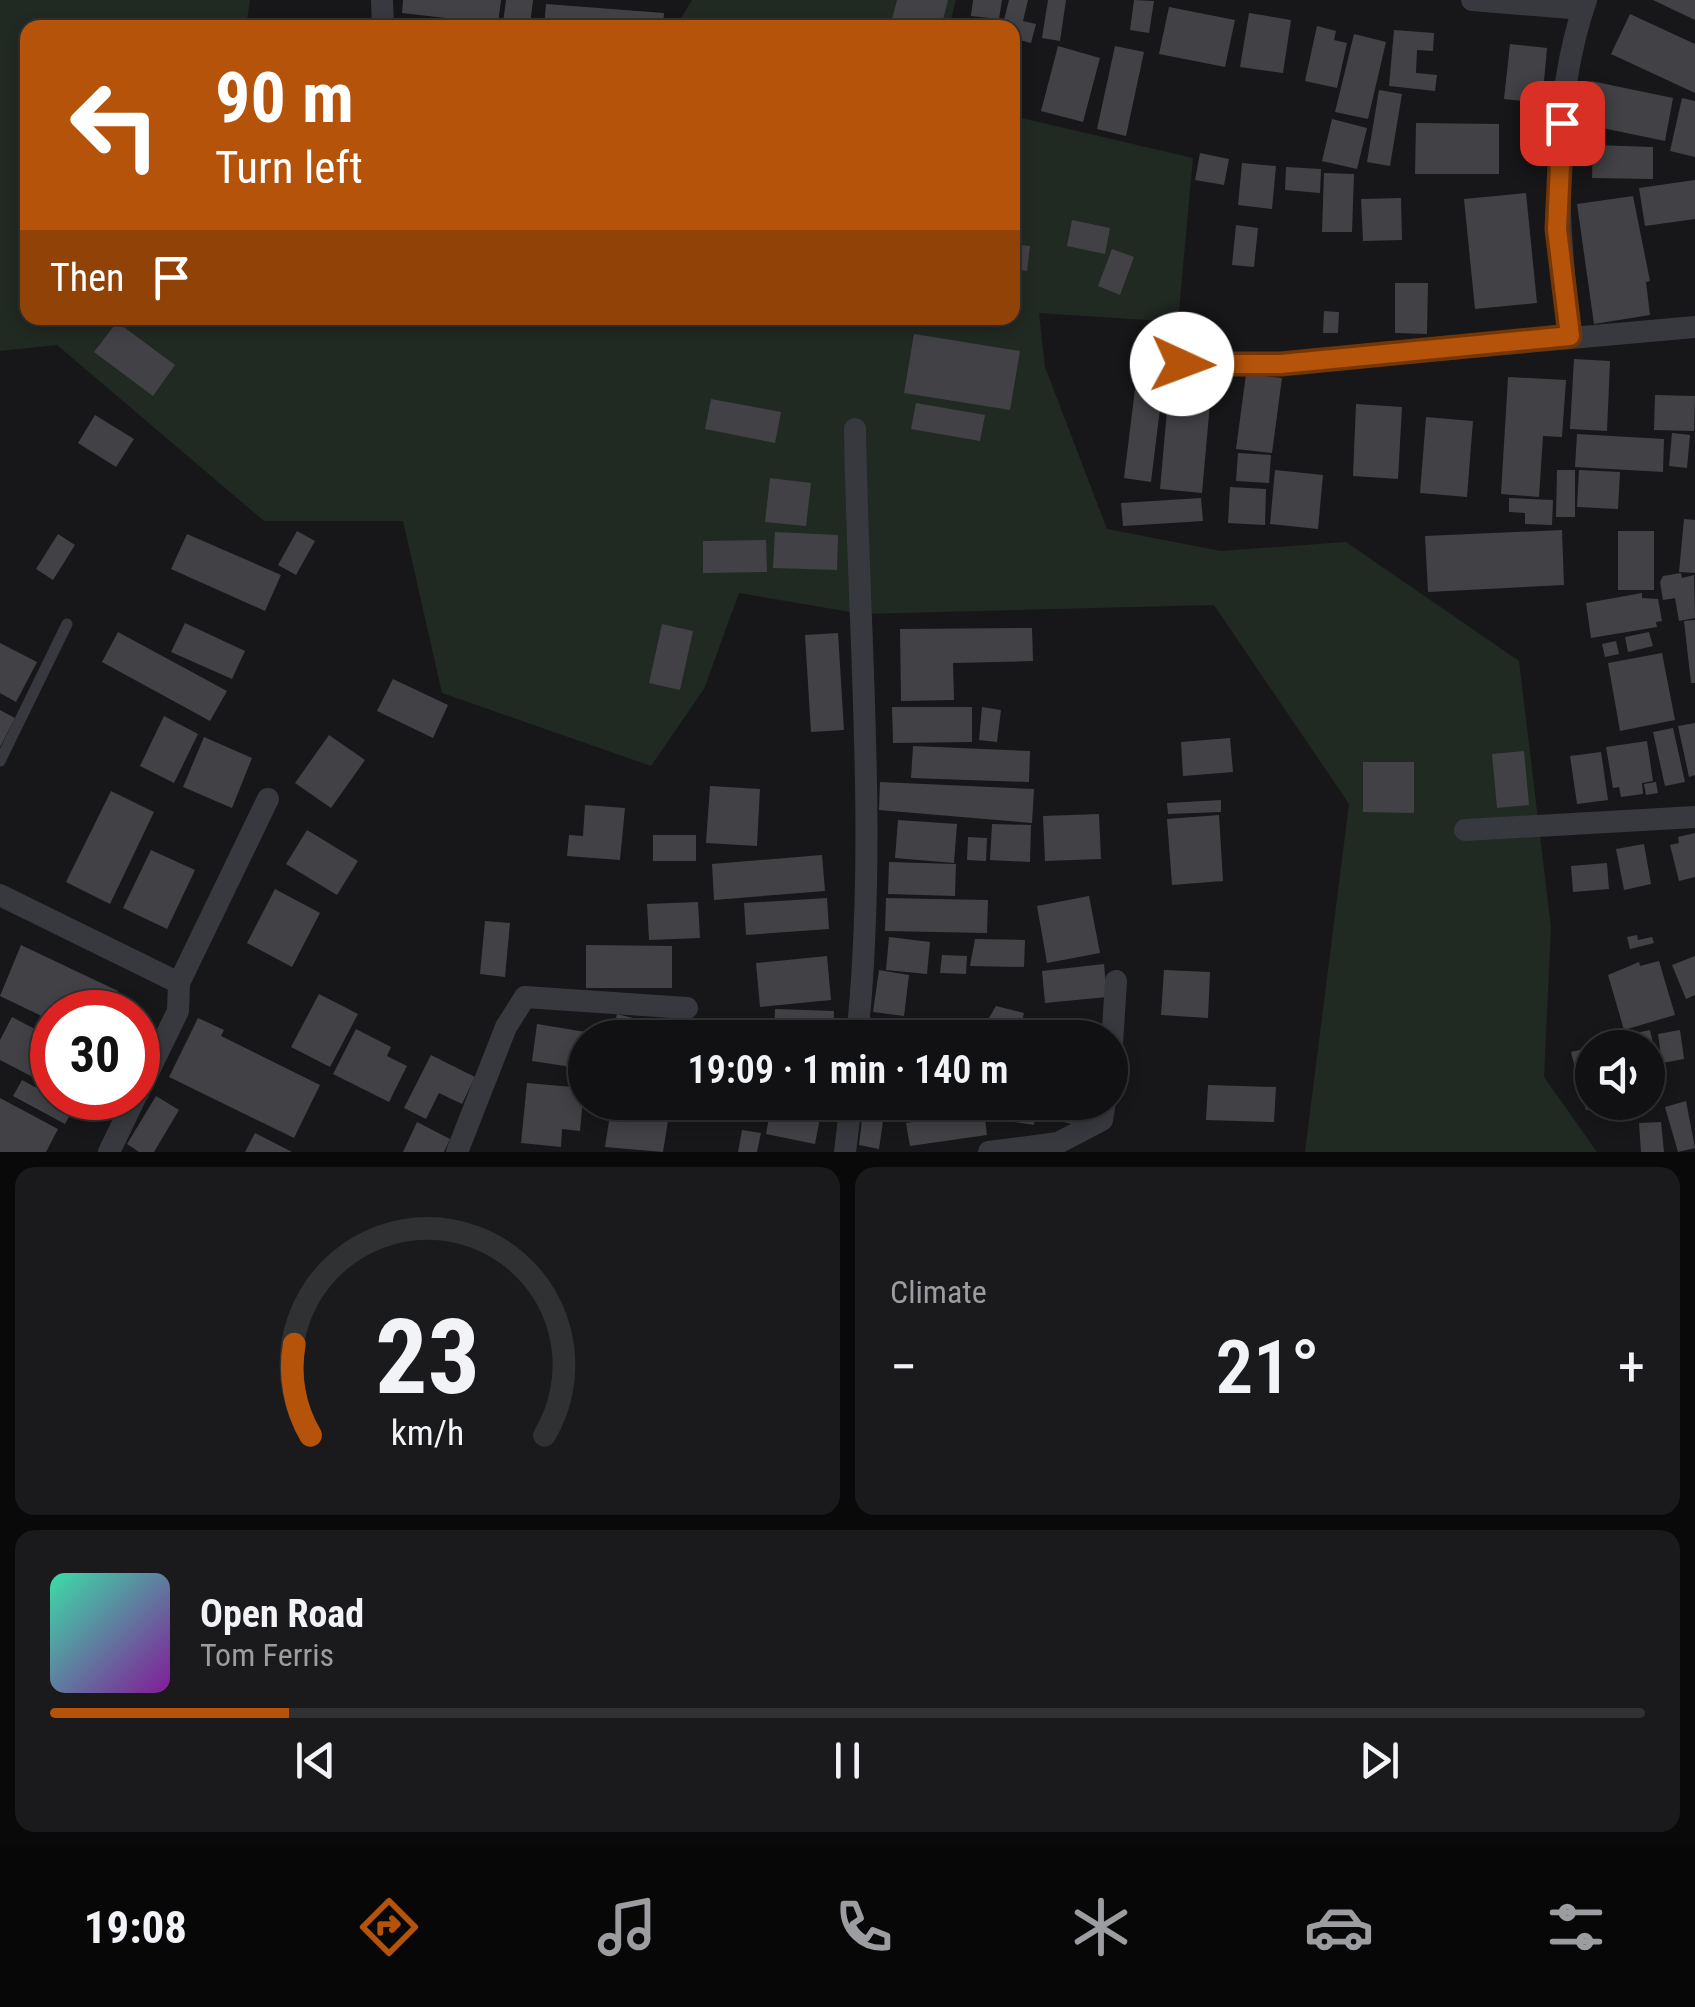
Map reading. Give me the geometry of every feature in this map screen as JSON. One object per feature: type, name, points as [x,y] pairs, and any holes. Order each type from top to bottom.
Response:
[{"type":"street","points":[[1472,0],[1584,4],[1562,123],[1557,229],[1570,336]]},
{"type":"street","points":[[1182,364],[1281,364],[1695,327]]},
{"type":"street","points":[[855,429],[864,793],[860,1020]]},
{"type":"street","points":[[160,1047],[178,1011],[179,983],[268,800]]},
{"type":"street","points":[[1465,830],[1695,817]]},
{"type":"street","points":[[0,895],[179,983]]},
{"type":"street","points":[[1114,1020],[1116,982]]},
{"type":"street","points":[[456,1152],[506,1027],[525,996],[687,1008]]},
{"type":"street","points":[[108,1152],[124,1120]]},
{"type":"street","points":[[845,1152],[848,1120]]},
{"type":"street","points":[[989,1152],[1058,1143],[1102,1120]]},
{"type":"lane","points":[[0,761],[68,624]]},
{"type":"shaded area","points":[[0,0],[250,0],[247,20],[20,20],[20,325],[1020,325],[1020,118],[1193,158],[1178,322],[1039,313],[1045,367],[1107,529],[1221,551],[1346,542],[1519,661],[1551,927],[1544,1077],[1597,1152],[1305,1152],[1349,804],[1214,605],[862,614],[739,593],[704,689],[651,766],[442,693],[403,521],[264,521],[57,345],[0,351]]},
{"type":"shaded area","points":[[692,0],[956,0],[951,20],[680,20]]},
{"type":"building","points":[[403,0],[501,0],[498,20],[402,13]]},
{"type":"building","points":[[506,0],[533,0],[531,20],[503,20]]},
{"type":"building","points":[[897,0],[948,0],[943,20],[892,20]]},
{"type":"building","points":[[973,0],[1002,0],[999,19],[971,16]]},
{"type":"building","points":[[1009,0],[1028,0],[1023,21],[1036,24],[1031,43],[1020,40],[1020,20],[1004,20]]},
{"type":"building","points":[[1048,0],[1066,0],[1060,41],[1042,38]]},
{"type":"building","points":[[1134,0],[1154,1],[1149,33],[1130,30]]},
{"type":"building","points":[[1653,0],[1695,0],[1695,20]]},
{"type":"building","points":[[546,4],[664,13],[664,20],[545,20]]},
{"type":"building","points":[[1169,7],[1235,20],[1225,67],[1159,54]]},
{"type":"building","points":[[1249,13],[1291,20],[1283,73],[1240,67]]},
{"type":"building","points":[[1630,14],[1695,44],[1695,93],[1611,54]]},
{"type":"building","points":[[1317,26],[1336,31],[1334,40],[1347,43],[1337,88],[1305,81]]},
{"type":"building","points":[[1394,30],[1434,33],[1433,51],[1417,50],[1416,73],[1437,75],[1435,91],[1389,86]]},
{"type":"building","points":[[1354,34],[1386,42],[1368,119],[1335,112]]},
{"type":"building","points":[[1510,44],[1547,48],[1542,103],[1504,99]]},
{"type":"building","points":[[1058,46],[1100,58],[1083,122],[1041,111]]},
{"type":"building","points":[[1115,46],[1144,52],[1126,136],[1097,129]]},
{"type":"building","points":[[1591,81],[1673,98],[1665,141],[1583,124]]},
{"type":"building","points":[[1379,90],[1402,94],[1390,166],[1367,162]]},
{"type":"building","points":[[1682,98],[1695,101],[1695,157],[1670,151]]},
{"type":"building","points":[[1332,119],[1367,128],[1357,169],[1322,161]]},
{"type":"building","points":[[1416,123],[1499,124],[1499,174],[1415,174]]},
{"type":"building","points":[[1593,145],[1653,147],[1653,179],[1592,178]]},
{"type":"building","points":[[1200,153],[1229,159],[1224,185],[1195,180]]},
{"type":"building","points":[[1242,163],[1276,166],[1272,209],[1238,205]]},
{"type":"building","points":[[1286,167],[1321,169],[1320,193],[1285,190]]},
{"type":"building","points":[[1324,173],[1354,174],[1352,232],[1322,232]]},
{"type":"building","points":[[1695,180],[1695,219],[1645,226],[1639,188]]},
{"type":"building","points":[[1526,193],[1537,303],[1475,309],[1464,199]]},
{"type":"building","points":[[1633,196],[1650,281],[1646,282],[1650,315],[1594,324],[1577,204]]},
{"type":"building","points":[[1401,198],[1402,240],[1363,241],[1361,199]]},
{"type":"building","points":[[1072,220],[1110,228],[1105,254],[1067,246]]},
{"type":"building","points":[[1236,225],[1258,228],[1254,267],[1232,265]]},
{"type":"building","points":[[1020,245],[1030,246],[1027,271],[1020,270]]},
{"type":"building","points":[[1112,249],[1134,257],[1120,295],[1098,286]]},
{"type":"building","points":[[1395,283],[1428,283],[1427,334],[1395,333]]},
{"type":"building","points":[[1324,311],[1339,312],[1338,333],[1323,333]]},
{"type":"building","points":[[115,325],[121,325],[175,365],[153,396],[94,352]]},
{"type":"building","points":[[914,334],[1020,351],[1010,410],[904,393]]},
{"type":"building","points":[[1574,359],[1610,361],[1607,431],[1570,429]]},
{"type":"building","points":[[1138,365],[1165,368],[1151,482],[1124,478]]},
{"type":"building","points":[[1246,374],[1282,378],[1272,453],[1236,449]]},
{"type":"building","points":[[1508,377],[1566,380],[1562,437],[1543,436],[1539,497],[1501,494]]},
{"type":"building","points":[[1169,388],[1211,392],[1202,493],[1160,489]]},
{"type":"building","points":[[1655,395],[1695,396],[1694,431],[1654,430]]},
{"type":"building","points":[[711,399],[781,412],[775,443],[705,429]]},
{"type":"building","points":[[916,403],[985,415],[980,441],[911,429]]},
{"type":"building","points":[[1356,404],[1402,407],[1398,479],[1353,476]]},
{"type":"building","points":[[95,415],[134,439],[116,467],[78,443]]},
{"type":"building","points":[[1426,417],[1473,421],[1467,497],[1420,493]]},
{"type":"building","points":[[1672,433],[1690,435],[1687,468],[1669,466]]},
{"type":"building","points":[[1577,434],[1664,439],[1663,472],[1575,467]]},
{"type":"building","points":[[1238,453],[1271,455],[1269,483],[1236,481]]},
{"type":"building","points":[[1275,470],[1323,475],[1318,529],[1270,524]]},
{"type":"building","points":[[1557,470],[1575,470],[1575,517],[1556,517]]},
{"type":"building","points":[[1579,470],[1620,472],[1618,509],[1577,507]]},
{"type":"building","points":[[770,478],[811,483],[806,526],[765,522]]},
{"type":"building","points":[[1230,487],[1266,489],[1265,525],[1228,523]]},
{"type":"building","points":[[1201,498],[1203,521],[1123,526],[1121,503]]},
{"type":"building","points":[[1509,498],[1553,500],[1552,525],[1525,524],[1525,513],[1509,512]]},
{"type":"building","points":[[1684,519],[1695,520],[1695,573],[1679,572]]},
{"type":"building","points":[[1562,530],[1564,585],[1428,592],[1425,536]]},
{"type":"building","points":[[297,531],[315,541],[296,575],[278,565]]},
{"type":"building","points":[[1618,531],[1654,531],[1654,590],[1618,590]]},
{"type":"building","points":[[775,532],[838,535],[837,570],[773,568]]},
{"type":"building","points":[[58,534],[75,545],[53,580],[36,569]]},
{"type":"building","points":[[187,534],[281,575],[265,611],[171,569]]},
{"type":"building","points":[[766,540],[767,572],[703,573],[703,541]]},
{"type":"building","points":[[1681,573],[1682,578],[1694,575],[1695,618],[1679,621],[1675,598],[1663,600],[1660,582],[1663,576]]},
{"type":"building","points":[[1642,593],[1642,598],[1658,599],[1662,621],[1656,622],[1657,627],[1591,638],[1586,603]]},
{"type":"building","points":[[1695,620],[1695,683],[1691,683],[1684,621]]},
{"type":"building","points":[[185,623],[245,651],[232,679],[171,652]]},
{"type":"building","points":[[662,624],[693,631],[680,690],[649,683]]},
{"type":"building","points":[[1032,628],[1033,661],[953,663],[954,700],[901,701],[900,629]]},
{"type":"building","points":[[118,632],[227,691],[210,721],[102,662]]},
{"type":"building","points":[[1649,632],[1653,646],[1628,652],[1625,637]]},
{"type":"building","points":[[838,633],[844,730],[811,732],[805,635]]},
{"type":"building","points":[[1616,641],[1619,654],[1605,657],[1602,644]]},
{"type":"building","points":[[0,643],[37,662],[16,702],[0,693]]},
{"type":"building","points":[[1662,653],[1675,720],[1620,731],[1608,663]]},
{"type":"building","points":[[393,679],[448,705],[433,738],[377,711]]},
{"type":"building","points":[[892,707],[972,707],[972,742],[893,743]]},
{"type":"building","points":[[982,707],[1001,710],[997,742],[979,740]]},
{"type":"building","points":[[0,710],[15,718],[0,747]]},
{"type":"building","points":[[164,716],[198,734],[174,783],[140,766]]},
{"type":"building","points":[[1695,723],[1695,775],[1689,777],[1678,726]]},
{"type":"building","points":[[1673,728],[1685,782],[1665,786],[1653,732]]},
{"type":"building","points":[[329,735],[365,760],[331,808],[295,783]]},
{"type":"building","points":[[204,737],[252,758],[232,808],[183,787]]},
{"type":"building","points":[[1230,738],[1233,772],[1183,776],[1181,742]]},
{"type":"building","points":[[1647,741],[1653,781],[1642,783],[1643,794],[1621,797],[1619,787],[1613,788],[1606,747]]},
{"type":"building","points":[[913,746],[1030,751],[1029,782],[911,778]]},
{"type":"building","points":[[1524,751],[1529,805],[1497,808],[1492,754]]},
{"type":"building","points":[[1601,752],[1608,800],[1577,804],[1570,756]]},
{"type":"building","points":[[1363,762],[1414,762],[1414,813],[1363,812]]},
{"type":"building","points":[[880,782],[1034,789],[1032,823],[879,810]]},
{"type":"building","points":[[1656,782],[1658,793],[1646,795],[1644,784]]},
{"type":"building","points":[[710,786],[760,789],[757,846],[706,843]]},
{"type":"building","points":[[111,791],[154,812],[110,904],[66,882]]},
{"type":"building","points":[[1221,800],[1221,812],[1168,814],[1167,803]]},
{"type":"building","points":[[585,805],[625,808],[620,860],[567,856],[569,835],[583,836]]},
{"type":"building","points":[[1099,814],[1101,859],[1045,861],[1043,816]]},
{"type":"building","points":[[1219,815],[1223,881],[1172,885],[1167,819]]},
{"type":"building","points":[[898,820],[957,824],[954,863],[895,858]]},
{"type":"building","points":[[992,824],[1031,825],[1030,862],[990,860]]},
{"type":"building","points":[[307,830],[358,861],[337,895],[286,864]]},
{"type":"building","points":[[1695,833],[1695,877],[1679,881],[1670,845],[1679,843],[1678,837]]},
{"type":"building","points":[[653,835],[696,835],[696,861],[653,861]]},
{"type":"building","points":[[968,837],[987,838],[986,861],[967,860]]},
{"type":"building","points":[[1644,844],[1651,884],[1624,890],[1616,849]]},
{"type":"building","points":[[151,850],[195,870],[167,929],[123,908]]},
{"type":"building","points":[[822,855],[825,891],[714,900],[712,864]]},
{"type":"building","points":[[889,862],[956,864],[955,896],[888,894]]},
{"type":"building","points":[[1607,863],[1609,889],[1573,892],[1571,866]]},
{"type":"building","points":[[275,889],[320,913],[292,967],[247,943]]},
{"type":"building","points":[[1089,896],[1100,953],[1047,963],[1037,906]]},
{"type":"building","points":[[827,898],[829,929],[746,935],[744,903]]},
{"type":"building","points":[[886,898],[988,900],[987,933],[885,931]]},
{"type":"building","points":[[698,902],[700,938],[649,940],[647,904]]},
{"type":"building","points":[[485,921],[510,923],[505,977],[480,974]]},
{"type":"building","points":[[1637,935],[1638,940],[1652,937],[1654,943],[1630,949],[1627,937]]},
{"type":"building","points":[[889,937],[930,942],[927,974],[886,970]]},
{"type":"building","points":[[975,939],[1025,940],[1024,967],[970,966]]},
{"type":"building","points":[[21,945],[116,990],[30,990],[30,1010],[0,996]]},
{"type":"building","points":[[586,945],[672,946],[672,988],[586,988]]},
{"type":"building","points":[[942,955],[967,956],[966,974],[940,973]]},
{"type":"building","points":[[827,956],[831,1000],[760,1007],[756,963]]},
{"type":"building","points":[[1695,956],[1695,995],[1686,999],[1672,965]]},
{"type":"building","points":[[1659,961],[1675,1015],[1624,1030],[1608,975],[1639,962],[1640,966]]},
{"type":"building","points":[[1104,964],[1107,997],[1045,1003],[1042,971]]},
{"type":"building","points":[[879,970],[909,975],[904,1016],[873,1012]]},
{"type":"building","points":[[1164,970],[1210,972],[1208,1018],[1161,1015]]},
{"type":"building","points":[[319,994],[358,1014],[330,1067],[291,1047]]},
{"type":"building","points":[[996,1006],[1024,1013],[1022,1020],[988,1020]]},
{"type":"building","points":[[775,1009],[834,1011],[834,1020],[775,1020]]},
{"type":"building","points":[[617,1014],[640,1020],[616,1020]]},
{"type":"building","points":[[12,1017],[30,1026],[30,1076],[0,1060],[0,1040]]},
{"type":"building","points":[[198,1018],[224,1030],[221,1036],[320,1085],[294,1138],[169,1077]]},
{"type":"building","points":[[537,1024],[568,1029],[568,1066],[532,1061]]},
{"type":"building","points":[[356,1029],[391,1047],[387,1056],[407,1066],[389,1102],[333,1074]]},
{"type":"building","points":[[1680,1030],[1684,1059],[1665,1062],[1665,1033]]},
{"type":"building","points":[[431,1055],[475,1077],[462,1104],[439,1093],[426,1119],[404,1108]]},
{"type":"building","points":[[22,1080],[30,1084],[30,1105],[13,1096]]},
{"type":"building","points":[[527,1083],[568,1087],[568,1120],[581,1120],[580,1131],[562,1129],[561,1147],[521,1143]]},
{"type":"building","points":[[1208,1085],[1276,1087],[1274,1122],[1206,1120]]},
{"type":"building","points":[[0,1098],[30,1114],[30,1120],[41,1120],[58,1129],[46,1152],[0,1152]]},
{"type":"building","points":[[160,1098],[179,1110],[154,1152],[139,1152],[127,1144],[142,1120],[160,1120]]},
{"type":"building","points":[[1686,1101],[1695,1148],[1678,1152],[1665,1107]]},
{"type":"building","points":[[609,1120],[668,1120],[663,1152],[605,1147]]},
{"type":"building","points":[[769,1120],[820,1120],[815,1144],[766,1134]]},
{"type":"building","points":[[862,1120],[883,1120],[879,1149],[859,1145]]},
{"type":"building","points":[[985,1120],[987,1135],[910,1146],[906,1123]]},
{"type":"building","points":[[1015,1120],[1035,1120],[1034,1125]]},
{"type":"building","points":[[417,1122],[450,1139],[444,1152],[403,1152]]},
{"type":"building","points":[[1661,1122],[1664,1152],[1641,1152],[1639,1123]]},
{"type":"building","points":[[742,1130],[761,1133],[757,1152],[738,1152]]},
{"type":"building","points":[[255,1133],[292,1152],[245,1152]]},
{"type":"route","points":[[1182,364],[1281,364],[1570,336],[1557,229],[1562,123]]}]
